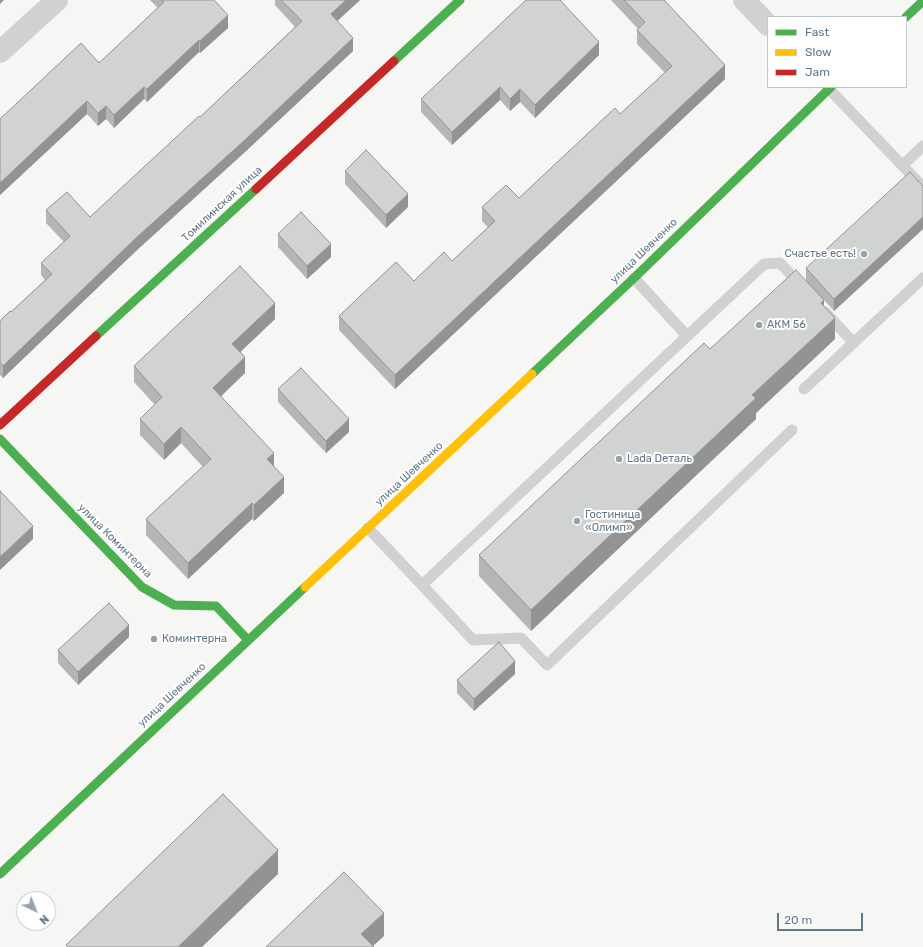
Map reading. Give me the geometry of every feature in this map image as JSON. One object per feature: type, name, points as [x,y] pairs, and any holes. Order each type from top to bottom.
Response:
[{"type":"main road","name":"Томилинская улица","points":[[0,425],[460,0]]},
{"type":"main road","points":[[907,16],[923,1]]},
{"type":"main road","name":"улица Шевченко","points":[[0,874],[634,278],[829,88]]},
{"type":"main road","name":"улица Коминтерна","points":[[0,439],[142,588],[174,604],[216,606],[248,640]]},
{"type":"street","points":[[0,52],[57,0]]},
{"type":"street","points":[[744,0],[767,24]]},
{"type":"lane","points":[[829,88],[923,187]]},
{"type":"lane","points":[[903,165],[923,146]]},
{"type":"lane","points":[[422,585],[764,264],[780,263],[807,291]]},
{"type":"lane","points":[[634,278],[687,336]]},
{"type":"lane","points":[[804,389],[923,278]]},
{"type":"lane","points":[[817,303],[854,343]]},
{"type":"lane","points":[[368,528],[473,640],[521,638],[547,665],[792,430]]},
{"type":"building","points":[[162,0],[214,0],[228,15],[147,89],[144,87],[114,115],[106,106],[98,113],[87,101],[0,183],[0,119],[81,43],[99,63],[164,2]]},
{"type":"building","points":[[281,0],[346,0],[331,14],[353,38],[245,140],[136,238],[3,366],[0,362],[0,321],[52,274],[41,263],[70,236],[46,210],[67,192],[90,217],[199,116],[200,117],[302,21]]},
{"type":"building","points":[[526,0],[560,0],[599,42],[535,105],[520,89],[510,99],[500,87],[452,132],[421,99]]},
{"type":"building","points":[[624,0],[664,0],[725,65],[395,375],[339,316],[396,262],[414,281],[444,252],[452,261],[495,221],[482,207],[506,185],[519,198],[615,108],[620,114],[672,66],[637,30],[645,22]]},
{"type":"building","points":[[366,150],[408,194],[386,215],[345,171]]},
{"type":"building","points":[[910,172],[923,186],[923,217],[834,299],[806,268]]},
{"type":"building","points":[[301,212],[331,244],[307,266],[278,234]]},
{"type":"building","points":[[240,266],[275,303],[232,344],[245,357],[213,388],[274,453],[267,459],[284,477],[254,505],[252,503],[188,563],[146,519],[211,459],[181,427],[164,444],[140,419],[162,397],[134,366]]},
{"type":"building","points":[[796,270],[824,300],[821,303],[835,318],[752,395],[756,398],[531,610],[479,555],[704,343],[710,349]]},
{"type":"building","points":[[301,368],[349,419],[326,441],[278,389]]},
{"type":"building","points":[[0,491],[33,526],[0,557]]},
{"type":"building","points":[[109,603],[129,625],[78,672],[58,650]]},
{"type":"building","points":[[499,642],[515,661],[474,699],[457,680]]},
{"type":"building","points":[[223,794],[278,850],[178,947],[68,947],[66,945]]},
{"type":"building","points":[[344,872],[384,913],[361,934],[374,947],[266,947]]},
{"type":"traffic: fast","points":[[394,61],[460,0]]},
{"type":"traffic: fast","points":[[907,16],[923,1]]},
{"type":"traffic: fast","points":[[532,374],[634,278],[830,88]]},
{"type":"traffic: fast","points":[[96,336],[256,189]]},
{"type":"traffic: fast","points":[[0,439],[142,587],[174,605],[216,606],[248,640]]},
{"type":"traffic: fast","points":[[0,874],[305,587]]},
{"type":"traffic: slow","points":[[305,587],[532,374]]},
{"type":"traffic: jam","points":[[256,189],[394,61]]},
{"type":"traffic: jam","points":[[0,425],[96,336]]},
{"type":"place","name":"Счастье есть!","points":[[864,254]]},
{"type":"place","name":"АКМ 56","points":[[759,325]]},
{"type":"place","name":"Lada Dеталь","points":[[619,459]]},
{"type":"place","name":"Гостиница «Олимп»","points":[[577,521]]},
{"type":"place","name":"Коминтерна","points":[[154,639]]}]
